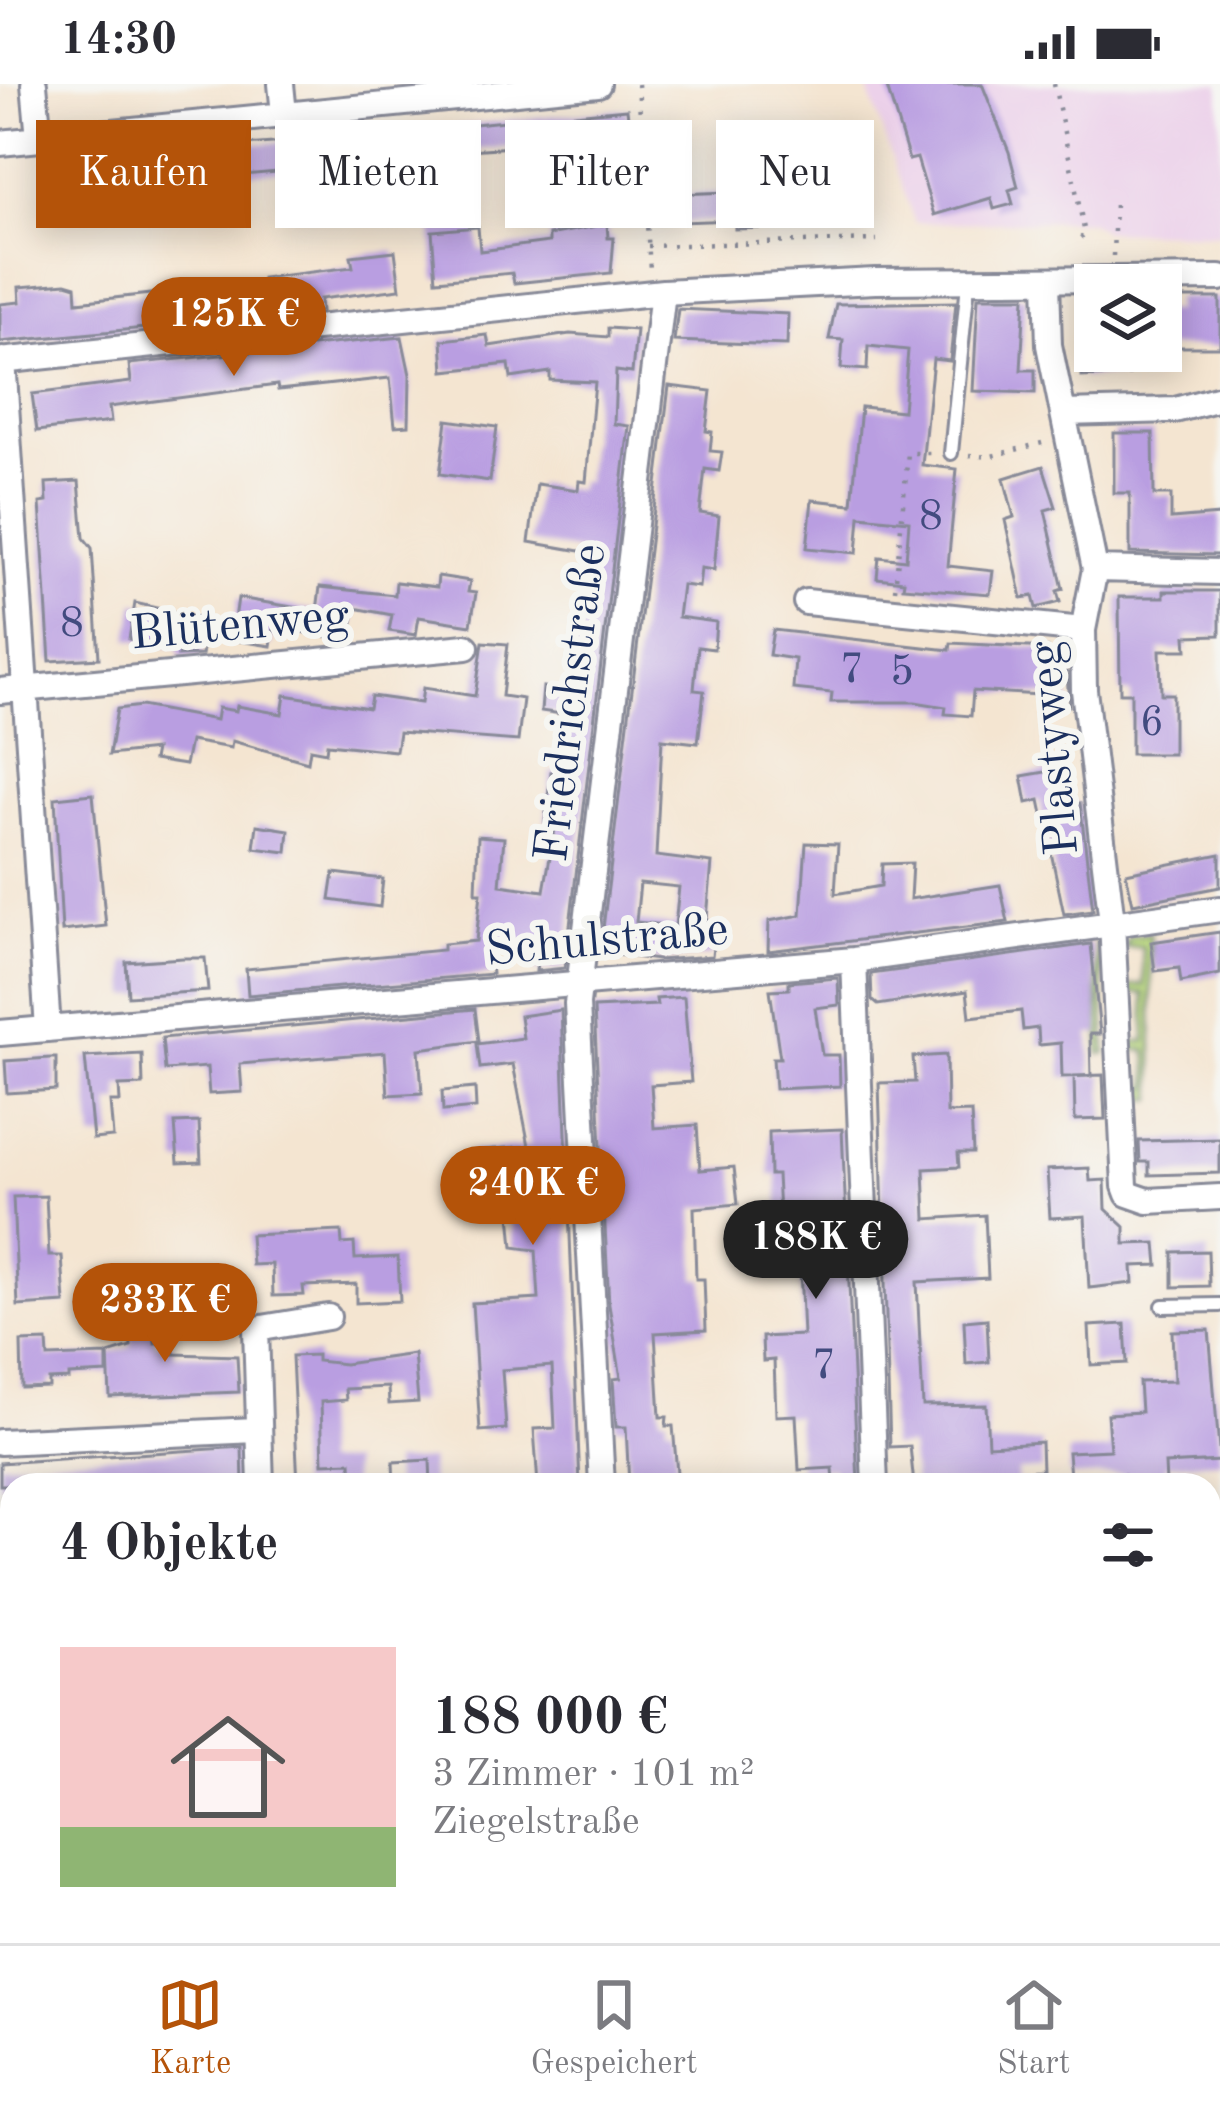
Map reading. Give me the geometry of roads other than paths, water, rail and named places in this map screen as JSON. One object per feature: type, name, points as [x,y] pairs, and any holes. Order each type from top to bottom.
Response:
[{"type":"street","points":[[34,84],[37,120]]},
{"type":"street","points":[[281,84],[284,114]]},
{"type":"street","points":[[225,120],[529,87],[598,84]]},
{"type":"street","points":[[0,143],[36,139]]},
{"type":"street","points":[[48,1030],[11,690],[1,360],[663,292],[875,281],[1220,278]]},
{"type":"street","name":"Plastyweg","points":[[1047,281],[1049,345],[1095,568],[1083,630],[1084,690],[1112,922],[1128,1194],[1148,1201],[1220,1198]]},
{"type":"street","name":"Friedrichstraße","points":[[601,1473],[577,1004],[663,292]]},
{"type":"street","points":[[1066,425],[1175,410],[1220,398]]},
{"type":"street","points":[[1095,568],[1220,572]]},
{"type":"street","points":[[806,602],[1083,630]]},
{"type":"street","name":"Blütenweg","points":[[11,690],[466,647]]},
{"type":"street","name":"Schulstraße","points":[[0,1033],[581,987],[854,960],[1220,909]]},
{"type":"street","points":[[854,960],[875,1473]]},
{"type":"street","points":[[260,1473],[256,1329],[328,1317]]},
{"type":"street","points":[[0,1442],[256,1430]]},
{"type":"lane","points":[[951,453],[968,283]]},
{"type":"lane","points":[[1163,1306],[1220,1305]]}]
